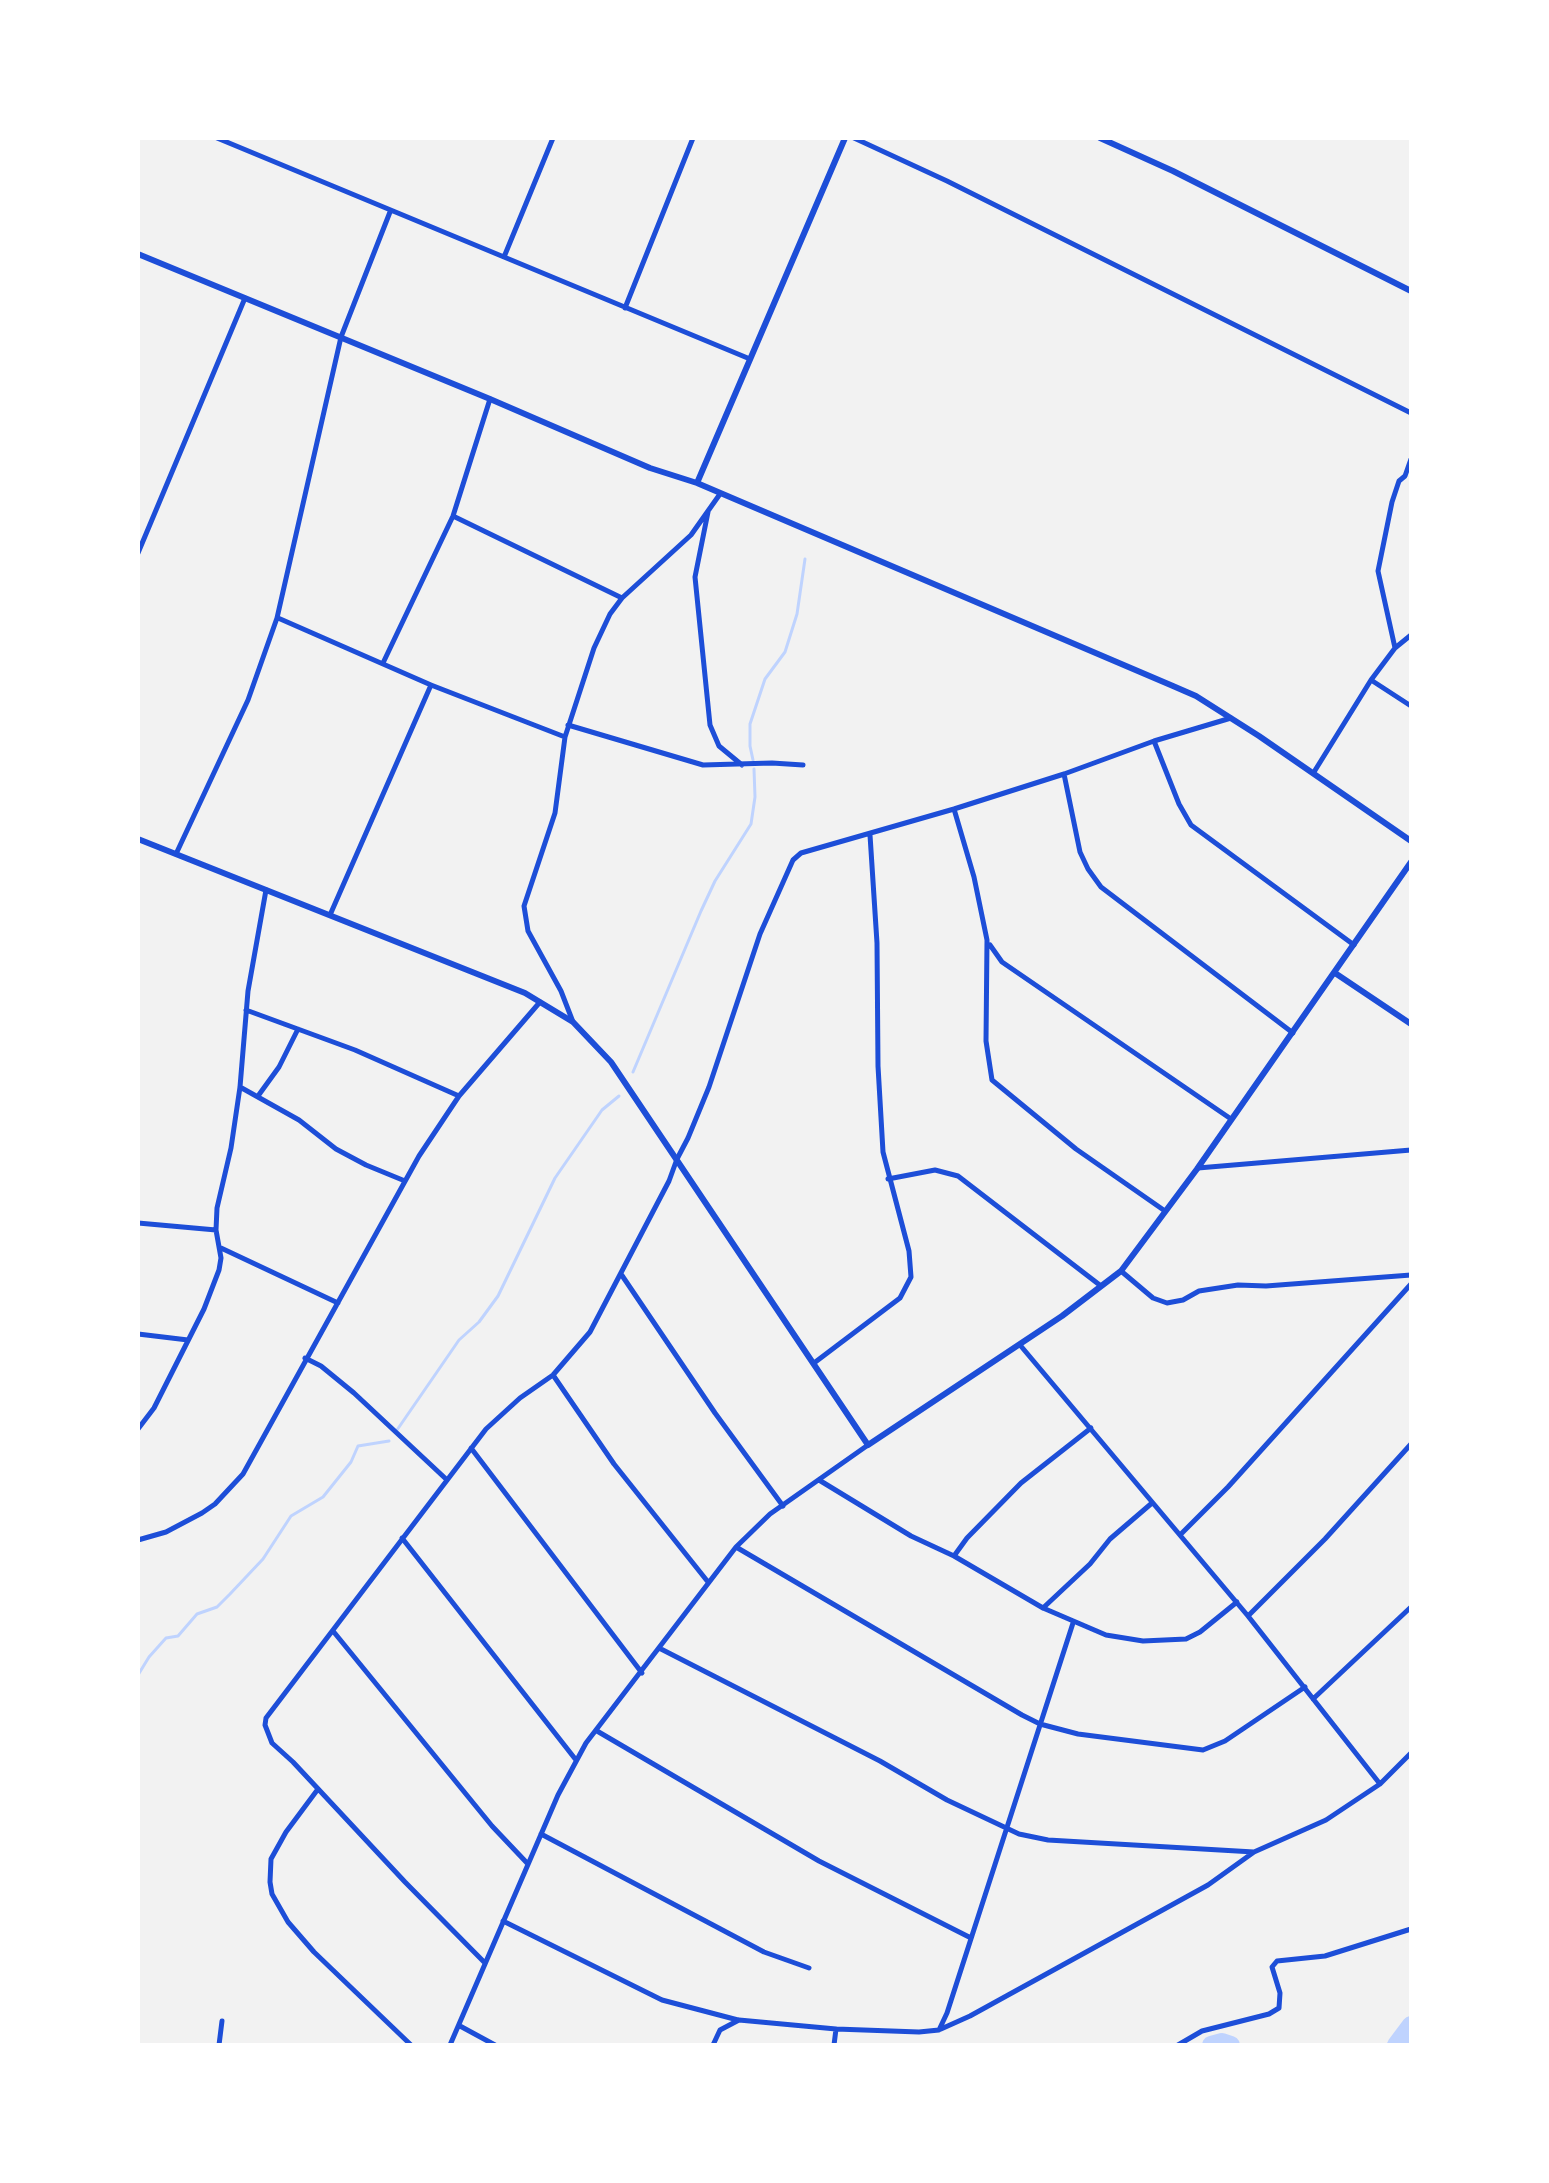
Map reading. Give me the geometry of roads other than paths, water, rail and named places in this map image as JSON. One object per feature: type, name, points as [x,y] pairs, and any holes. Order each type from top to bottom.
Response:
[{"type":"street","points":[[217,138],[751,360]]},
{"type":"street","points":[[504,257],[553,138]]},
{"type":"street","points":[[625,308],[693,138]]},
{"type":"street","points":[[697,483],[845,138]]},
{"type":"street","points":[[854,138],[947,181],[1411,413]]},
{"type":"street","points":[[1100,138],[1173,171],[1411,291]]},
{"type":"street","points":[[176,854],[248,700],[277,618],[341,337],[390,212]]},
{"type":"street","points":[[139,257],[341,337],[650,468],[697,483],[1196,696],[1314,772],[1411,841]]},
{"type":"street","points":[[138,553],[245,298]]},
{"type":"street","points":[[383,663],[453,516],[490,399]]},
{"type":"street","points":[[1395,648],[1378,571],[1392,502],[1411,459]]},
{"type":"street","points":[[573,1022],[561,991],[528,931],[524,906],[555,813],[568,725],[594,648],[610,614],[622,598],[691,535],[720,494]]},
{"type":"street","points":[[709,507],[695,577],[710,725],[719,746],[742,765]]},
{"type":"street","points":[[453,516],[622,598]]},
{"type":"street","points":[[277,618],[431,685],[565,737]]},
{"type":"street","points":[[1314,772],[1371,680],[1395,648],[1411,635]]},
{"type":"street","points":[[1371,680],[1411,706]]},
{"type":"street","points":[[330,915],[431,685]]},
{"type":"street","points":[[485,1963],[272,1743],[265,1725],[276,1704],[471,1448],[503,1412],[553,1375],[590,1332],[669,1181],[709,1087],[760,934],[793,860],[801,853],[954,809],[1231,718]]},
{"type":"street","points":[[568,725],[690,763],[719,767],[772,763],[803,765]]},
{"type":"street","points":[[1154,741],[1179,804],[1191,825],[1354,945]]},
{"type":"street","points":[[1064,774],[1080,852],[1101,887],[1293,1033]]},
{"type":"street","points":[[954,809],[974,877],[987,940],[986,1041],[992,1080],[1076,1149],[1165,1211]]},
{"type":"street","points":[[814,1363],[878,1317],[906,1290],[911,1277],[911,1265],[888,1179],[880,1121],[877,943],[870,835]]},
{"type":"street","points":[[138,839],[540,1001],[573,1022],[611,1062],[868,1445]]},
{"type":"street","points":[[450,2045],[527,1863],[576,1760],[736,1547],[761,1522],[819,1480],[1020,1345],[1121,1271],[1197,1169],[1411,862]]},
{"type":"street","points":[[138,1429],[154,1408],[188,1340],[214,1285],[221,1258],[216,1230],[217,1208],[231,1148],[246,1010],[266,890]]},
{"type":"street","points":[[987,940],[1002,962],[1231,1119]]},
{"type":"street","points":[[1335,973],[1411,1024]]},
{"type":"street","points":[[138,1540],[166,1532],[202,1513],[235,1484],[262,1444],[305,1358],[406,1181],[459,1096],[540,1001]]},
{"type":"street","points":[[246,1010],[355,1050],[459,1096]]},
{"type":"street","points":[[258,1096],[279,1067],[298,1029]]},
{"type":"street","points":[[240,1087],[299,1120],[336,1149],[406,1181]]},
{"type":"street","points":[[1197,1169],[1411,1150]]},
{"type":"street","points":[[888,1179],[935,1170],[958,1176],[1101,1286]]},
{"type":"street","points":[[138,1223],[216,1230]]},
{"type":"street","points":[[221,1248],[338,1303]]},
{"type":"street","points":[[1121,1271],[1153,1298],[1167,1303],[1183,1300],[1199,1291],[1238,1285],[1266,1286],[1411,1275]]},
{"type":"street","points":[[621,1274],[715,1413],[783,1506]]},
{"type":"street","points":[[1180,1535],[1228,1487],[1411,1284]]},
{"type":"street","points":[[138,1334],[188,1340]]},
{"type":"street","points":[[1020,1345],[1237,1602],[1380,1784]]},
{"type":"street","points":[[305,1358],[321,1366],[354,1393],[446,1479]]},
{"type":"street","points":[[553,1375],[614,1464],[708,1582]]},
{"type":"street","points":[[954,1556],[967,1538],[1021,1483],[1091,1428]]},
{"type":"street","points":[[1248,1616],[1325,1539],[1411,1444]]},
{"type":"street","points":[[471,1448],[642,1673]]},
{"type":"street","points":[[819,1480],[911,1536],[954,1556],[1043,1608],[1073,1623],[1118,1637],[1173,1641],[1200,1632],[1237,1602]]},
{"type":"street","points":[[1043,1608],[1090,1564],[1110,1539],[1152,1503]]},
{"type":"street","points":[[402,1538],[576,1760]]},
{"type":"street","points":[[736,1547],[1040,1724],[1078,1734],[1203,1750],[1225,1741],[1305,1687]]},
{"type":"street","points":[[1313,1699],[1411,1607]]},
{"type":"street","points":[[939,2030],[1073,1623]]},
{"type":"street","points":[[333,1631],[492,1826],[527,1863]]},
{"type":"street","points":[[659,1648],[880,1761],[947,1800],[1019,1834],[1048,1840],[1254,1852]]},
{"type":"street","points":[[597,1731],[819,1861],[971,1938]]},
{"type":"street","points":[[503,1921],[662,2000],[739,2020],[836,2029],[939,2030],[1208,1885],[1254,1852],[1326,1820],[1380,1784],[1411,1753]]},
{"type":"street","points":[[318,1789],[286,1832],[271,1859],[272,1894],[288,1922],[314,1952],[411,2045]]},
{"type":"street","points":[[541,1834],[764,1952],[809,1968]]},
{"type":"street","points":[[1178,2045],[1202,2031],[1269,2014],[1279,2008],[1281,2001],[1272,1967],[1277,1961],[1325,1956],[1411,1929]]},
{"type":"street","points":[[713,2045],[720,2030],[739,2020]]},
{"type":"street","points":[[219,2045],[222,2021]]},
{"type":"street","points":[[460,2026],[495,2045]]},
{"type":"street","points":[[834,2045],[836,2029]]},
{"type":"waterway","points":[[753,760],[750,724],[765,679],[785,652],[797,614],[805,559]]},
{"type":"waterway","points":[[633,1072],[715,881],[751,824],[755,797],[754,769]]},
{"type":"waterway","points":[[397,1430],[459,1340],[479,1322],[498,1296],[555,1178],[602,1110],[619,1096]]},
{"type":"waterway","points":[[138,1675],[166,1638],[178,1636],[197,1614],[217,1607],[230,1594],[263,1559],[291,1516],[323,1497],[351,1462],[358,1446],[389,1441]]},
{"type":"waterway","points":[[1396,2045],[1411,2025]]},
{"type":"waterway","points":[[1211,2045],[1222,2042],[1231,2045]]}]
